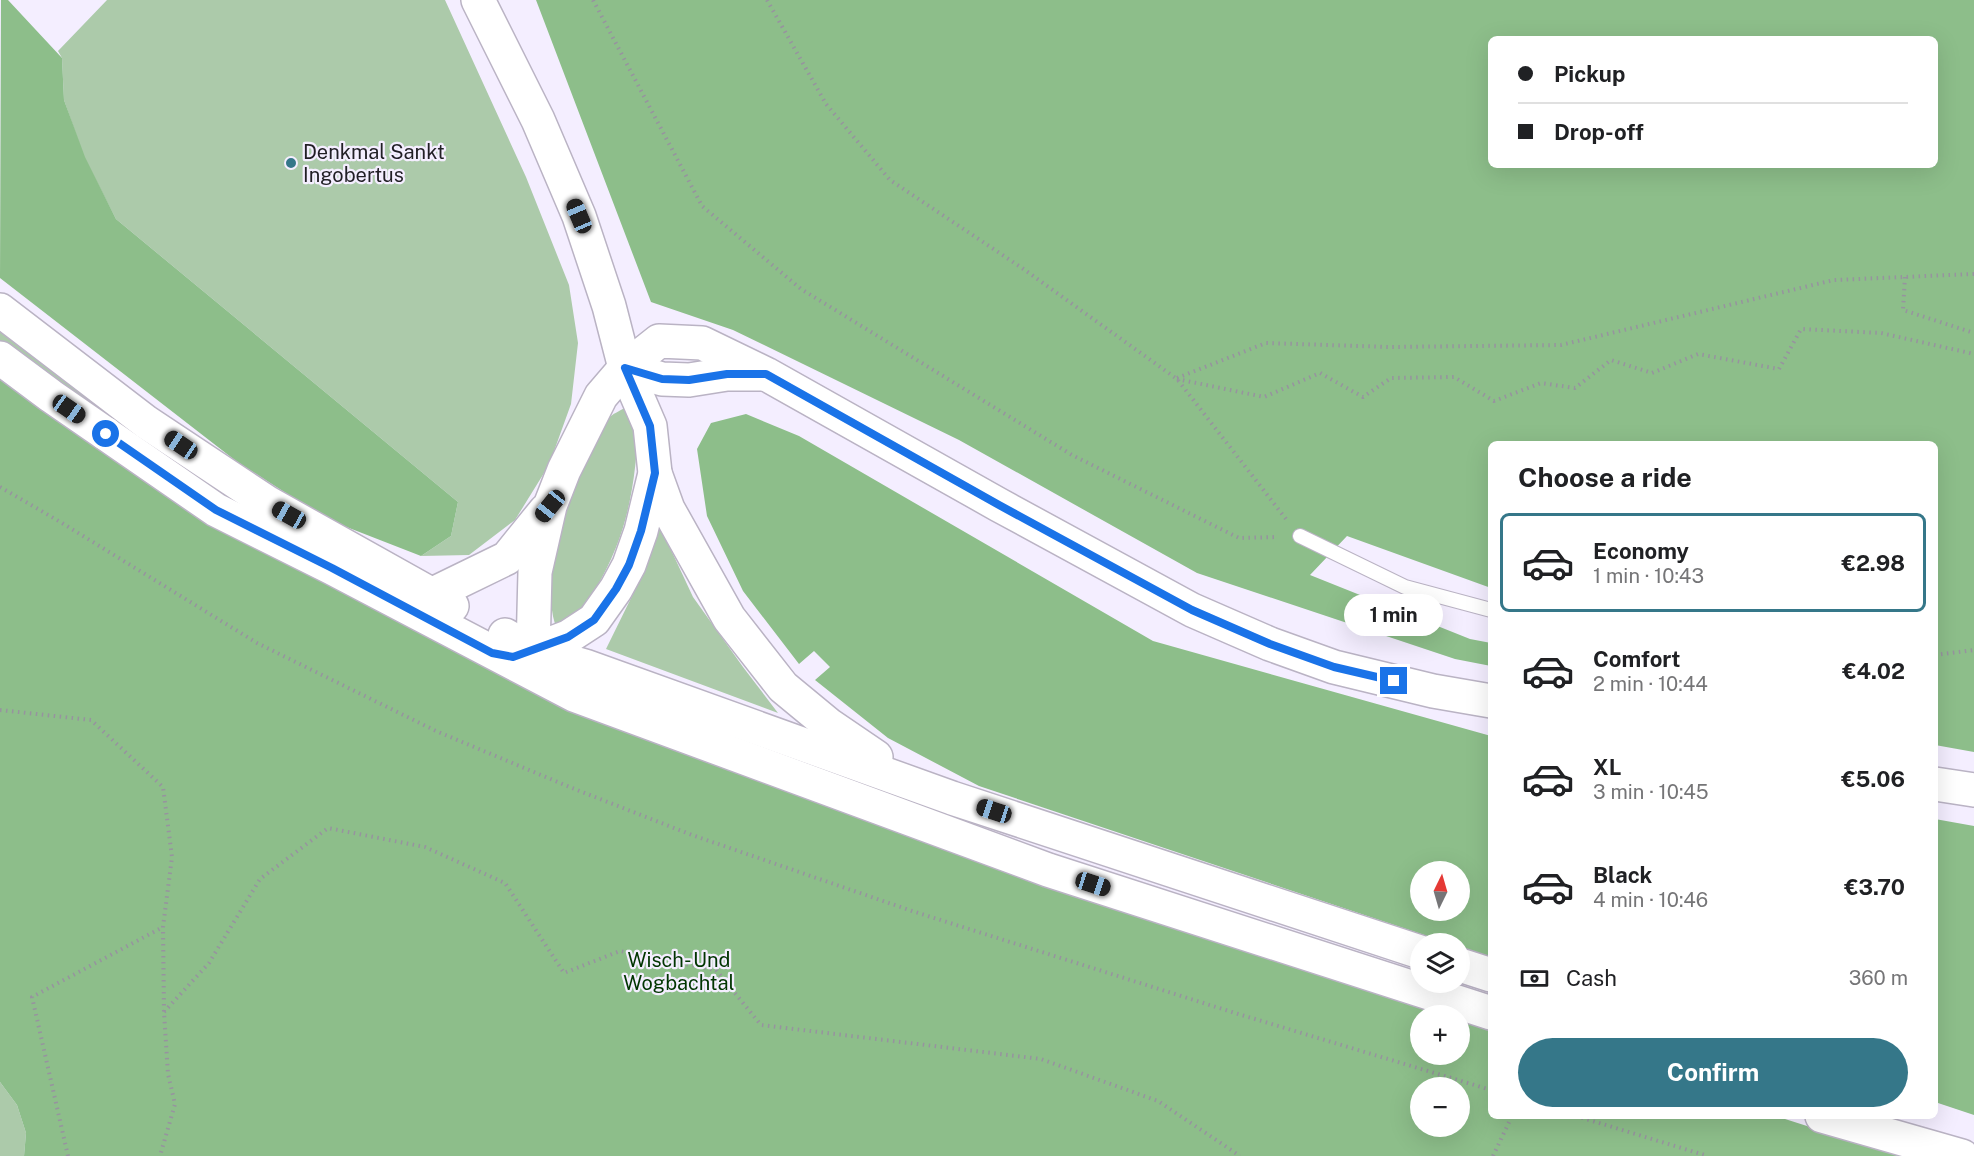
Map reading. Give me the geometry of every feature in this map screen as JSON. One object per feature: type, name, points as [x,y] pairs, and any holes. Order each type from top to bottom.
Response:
[{"type":"main road","points":[[478,0],[538,120],[579,216],[609,306],[625,368],[650,426],[655,473],[668,509],[729,618],[783,687],[829,725],[872,755],[952,798]]},
{"type":"main road","points":[[0,310],[146,422],[268,503],[533,651],[596,670],[952,798],[1410,949]]},
{"type":"main road","points":[[0,358],[216,510],[574,695],[1048,870],[1488,1012]]},
{"type":"main road","points":[[625,368],[662,379],[689,380],[727,374],[766,374],[1192,610],[1270,644],[1334,667],[1433,691],[1488,700]]},
{"type":"main road","points":[[574,695],[544,670],[533,651],[535,572],[550,506],[564,470],[601,396],[625,368]]},
{"type":"main road","points":[[492,653],[513,657],[533,651],[568,637],[594,620],[616,589],[629,565],[641,531],[655,473]]},
{"type":"main road","points":[[431,595],[507,558],[550,506]]},
{"type":"main road","points":[[1938,784],[1974,790]]},
{"type":"main road","points":[[1470,968],[1488,974]]},
{"type":"main road","points":[[1832,1119],[1962,1156]]},
{"type":"main road","points":[[1897,1119],[1974,1148]]},
{"type":"lane","points":[[1300,536],[1405,587],[1488,609]]},
{"type":"path","points":[[592,0],[702,206],[801,289],[1072,455],[1239,538],[1300,536]]},
{"type":"path","points":[[767,0],[826,104],[890,180],[1022,268],[1177,379],[1300,536]]},
{"type":"path","points":[[1177,379],[1266,343],[1390,347],[1561,345],[1834,280],[1974,274]]},
{"type":"path","points":[[1905,277],[1903,310],[1974,333]]},
{"type":"path","points":[[1177,379],[1264,397],[1320,373],[1363,398],[1391,378],[1454,377],[1494,401],[1541,383],[1575,388],[1611,360],[1652,373],[1698,354],[1779,369],[1801,329],[1881,333],[1974,354]]},
{"type":"path","points":[[0,487],[257,643],[436,731],[572,788],[692,836],[912,911],[1235,1013],[1488,1089]]},
{"type":"path","points":[[1938,655],[1974,650]]},
{"type":"path","points":[[0,710],[91,720],[163,787],[172,857],[163,927],[164,1012],[168,1074],[175,1104],[160,1156]]},
{"type":"path","points":[[164,1012],[209,963],[260,879],[328,828],[425,847],[505,883],[564,973],[620,951],[716,970],[761,1025],[1041,1059],[1158,1101],[1240,1156]]},
{"type":"path","points":[[68,1156],[32,997],[163,927]]},
{"type":"path","points":[[1493,1156],[1511,1119]]},
{"type":"path","points":[[1586,1119],[1708,1156]]},
{"type":"green space","points":[[1,0],[8,0],[62,58],[64,100],[85,157],[116,219],[458,502],[451,536],[421,556],[326,519],[236,461],[0,278]]},
{"type":"green space","points":[[107,0],[445,0],[526,177],[569,285],[578,343],[571,404],[549,465],[515,520],[469,555],[421,556],[451,536],[458,502],[116,219],[84,157],[64,100],[62,58],[58,51]]},
{"type":"green space","points":[[536,0],[1974,0],[1974,752],[1938,746],[1938,441],[1488,441],[1488,587],[1347,536],[1310,575],[1470,639],[1488,642],[1488,665],[1455,659],[1197,573],[959,440],[733,330],[651,302]]},
{"type":"green space","points":[[0,325],[258,513],[254,518],[0,342]]},
{"type":"green space","name":"Wisch- Und Wogbachtal","points":[[0,378],[341,591],[1438,1005],[1410,1005],[1410,1065],[1470,1065],[1470,1017],[1488,1024],[1488,1119],[1785,1119],[1901,1156],[24,1156],[26,1133],[17,1105],[0,1082]]},
{"type":"green space","points":[[624,408],[639,420],[632,488],[623,528],[616,548],[586,606],[573,619],[555,624],[551,603],[551,579],[560,529],[578,479],[606,422],[612,415]]},
{"type":"green space","points":[[746,414],[799,436],[1153,641],[1488,735],[1488,957],[1470,951],[1470,933],[1418,933],[979,786],[888,738],[815,680],[830,667],[814,651],[799,664],[743,591],[707,516],[697,449],[711,423]]},
{"type":"green space","points":[[658,522],[693,597],[778,713],[606,649],[636,588]]},
{"type":"green space","points":[[1938,820],[1974,826],[1974,1115],[1938,1103]]},
{"type":"green space","points":[[0,1082],[17,1105],[26,1133],[24,1156],[0,1156]]},
{"type":"place","name":"Denkmal Sankt Ingobertus","points":[[291,163]]},
{"type":"route","points":[[106,434],[216,510],[332,568],[492,653],[513,657],[568,637],[594,620],[616,589],[629,565],[641,531],[655,473],[650,426],[625,368],[662,379],[689,380],[727,374],[766,374],[1192,610],[1270,644],[1334,667],[1394,681]]}]
